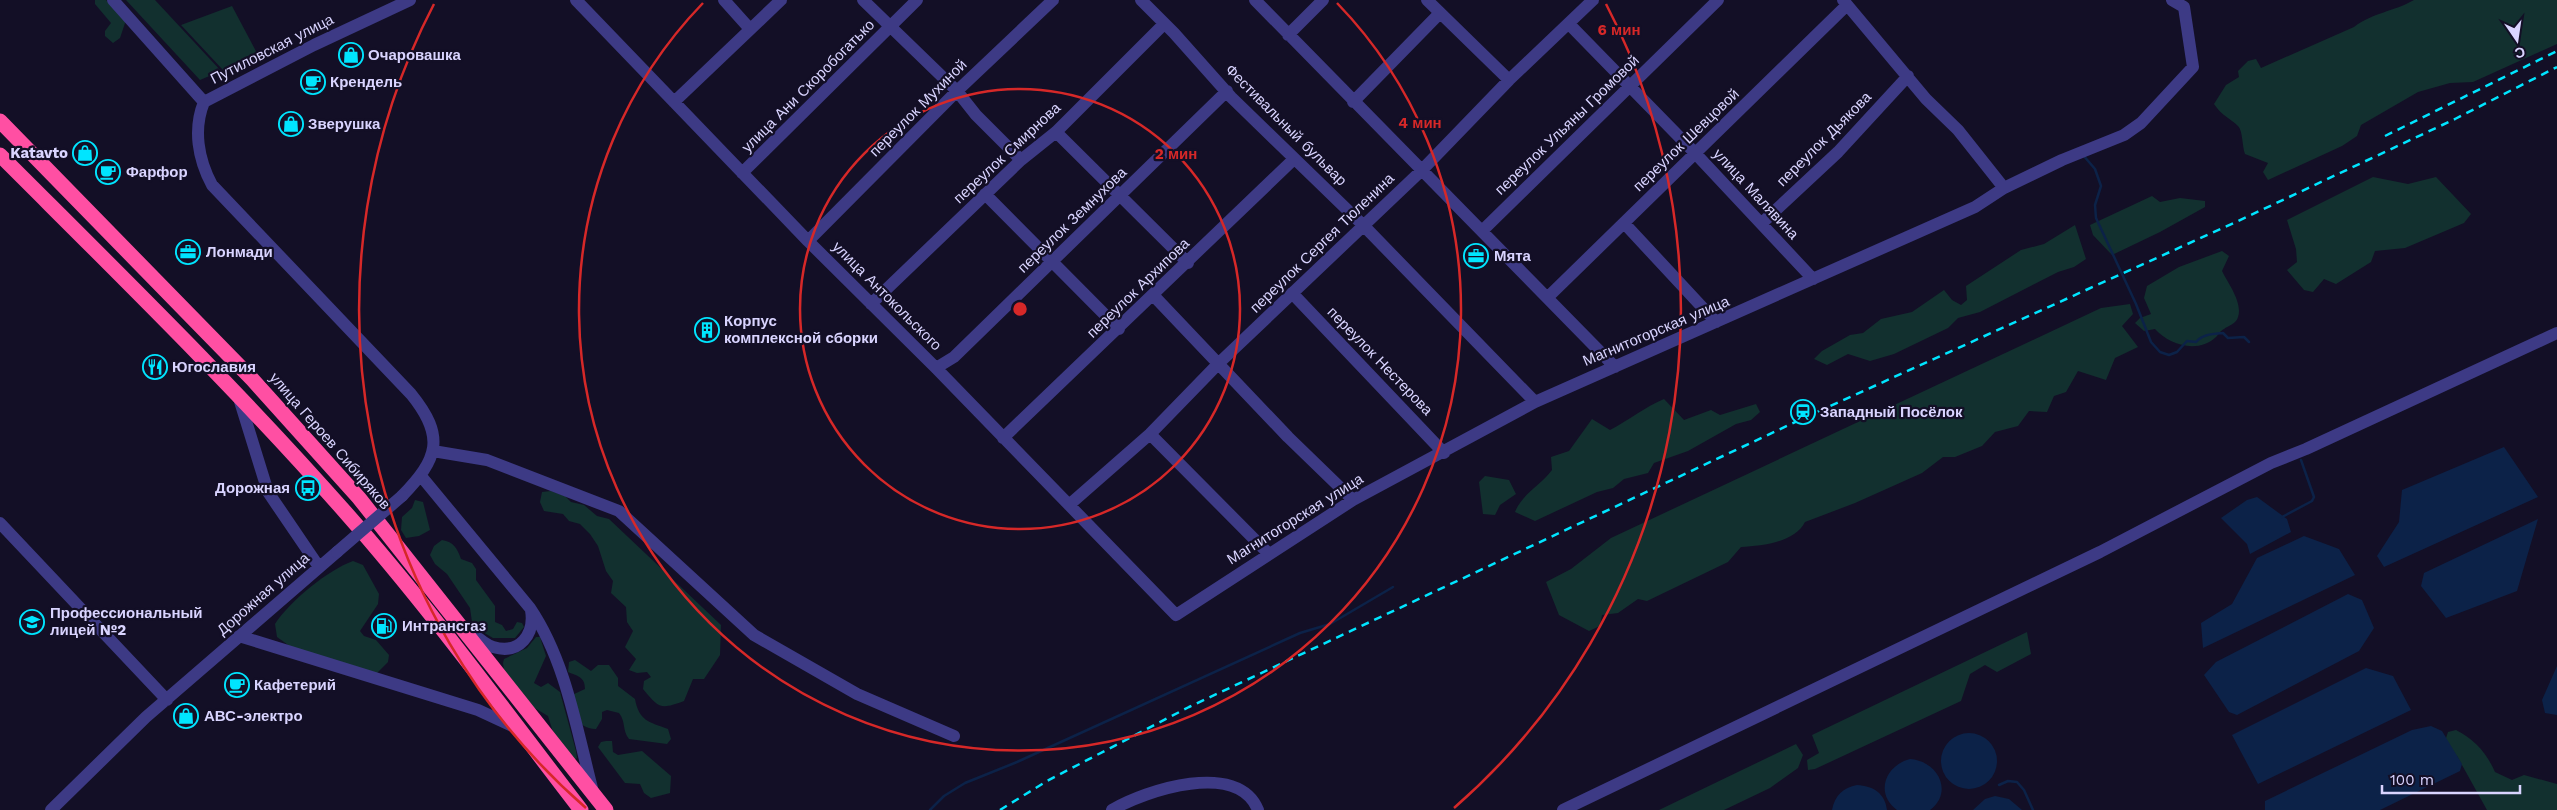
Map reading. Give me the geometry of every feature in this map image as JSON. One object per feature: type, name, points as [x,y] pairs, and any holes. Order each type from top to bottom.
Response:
[{"type":"highway","name":"улица Героев Сибиряков","points":[[0,121],[258,386],[359,498],[460,623],[606,810]]},
{"type":"highway","points":[[0,155],[238,395],[346,514],[436,622],[581,810]]},
{"type":"street","points":[[113,0],[204,102],[199,119],[198,141],[203,164],[212,185],[411,394],[428,418],[432,430],[433,451],[487,460],[619,511],[754,635],[857,694],[954,736]]},
{"type":"street","name":"Путиловская улица","points":[[204,102],[314,45],[410,0]]},
{"type":"street","name":"улица Антокольского","points":[[576,0],[808,242],[936,368],[1176,615]]},
{"type":"street","points":[[724,0],[750,29]]},
{"type":"street","points":[[674,102],[781,0]]},
{"type":"street","points":[[863,0],[957,91],[976,115],[1020,160]]},
{"type":"street","name":"улица Ани Скоробогатько","points":[[742,173],[917,0]]},
{"type":"street","name":"переулок Мухиной","points":[[808,242],[957,91],[1054,0]]},
{"type":"street","name":"Фестивальный бульвар","points":[[1141,0],[1226,91],[1364,226],[1535,402]]},
{"type":"street","points":[[1255,0],[1353,102],[1615,366]]},
{"type":"street","points":[[1288,35],[1323,0]]},
{"type":"street","points":[[1427,0],[1509,80]]},
{"type":"street","name":"переулок Сергея Тюленина","points":[[1069,505],[1150,434],[1219,363],[1421,171],[1509,80],[1592,0]]},
{"type":"street","name":"переулок Ульяны Громовой","points":[[1482,230],[1718,0]]},
{"type":"street","name":"Магнитогорская улица","points":[[1176,615],[1353,500],[1444,453],[1535,402],[1975,208],[2004,188],[2062,160],[2124,136],[2141,123],[2193,67],[2184,7],[2172,0]]},
{"type":"street","points":[[1845,3],[1926,99],[1958,130],[2004,188]]},
{"type":"street","name":"переулок Шевцовой","points":[[1548,297],[1845,3]]},
{"type":"street","points":[[1353,102],[1440,13]]},
{"type":"street","name":"переулок Смирнова","points":[[871,304],[1020,160],[1056,132],[1164,24]]},
{"type":"street","name":"улица Малявина","points":[[1569,24],[1762,223],[1813,279]]},
{"type":"street","name":"переулок Дьякова","points":[[1762,223],[1838,152],[1908,76]]},
{"type":"street","name":"переулок Земнухова","points":[[936,368],[954,358],[1226,91]]},
{"type":"street","points":[[1056,132],[1188,263]]},
{"type":"street","name":"переулок Архипова","points":[[1003,438],[1119,329],[1153,294],[1188,263],[1294,159]]},
{"type":"street","points":[[985,194],[1053,260],[1119,329]]},
{"type":"street","points":[[1624,223],[1716,322]]},
{"type":"street","name":"переулок Нестерова","points":[[1292,293],[1444,453]]},
{"type":"street","points":[[1153,294],[1288,437],[1353,500]]},
{"type":"street","points":[[1564,810],[2100,552],[2271,462],[2415,400],[2557,333]]},
{"type":"street","points":[[238,395],[268,492],[319,567]]},
{"type":"street","points":[[1150,434],[1268,554]]},
{"type":"street","name":"Дорожная улица","points":[[51,810],[167,700],[402,496],[421,476],[430,462],[433,451]]},
{"type":"street","points":[[421,476],[530,608],[544,630],[560,671],[593,792]]},
{"type":"street","points":[[0,523],[167,700]]},
{"type":"street","points":[[460,623],[494,647],[513,646],[524,640],[532,629],[530,608]]},
{"type":"street","points":[[239,636],[478,710],[519,729]]},
{"type":"street","points":[[1112,810],[1149,793],[1191,782],[1234,786],[1254,801],[1258,810]]},
{"type":"green space","points":[[95,0],[106,0],[126,20],[120,38],[113,43],[105,36],[105,31],[111,23],[95,4]]},
{"type":"green space","points":[[126,0],[155,0],[221,71],[200,80]]},
{"type":"green space","points":[[2414,0],[2557,0],[2557,44],[2473,82],[2450,83],[2418,92],[2361,125],[2357,136],[2342,146],[2268,180],[2263,172],[2268,163],[2245,154],[2240,128],[2214,104],[2226,85],[2239,77],[2238,71],[2248,61],[2256,59],[2261,68],[2354,27],[2369,18]]},
{"type":"green space","points":[[232,6],[258,55],[223,70],[181,25]]},
{"type":"green space","points":[[2373,177],[2408,184],[2436,177],[2471,214],[2464,223],[2405,248],[2375,251],[2371,262],[2336,284],[2324,279],[2313,292],[2304,290],[2287,270],[2297,262],[2296,249],[2287,220]]},
{"type":"green space","points":[[2152,196],[2160,202],[2180,198],[2205,201],[2205,207],[2160,232],[2112,255],[2093,235],[2090,225]]},
{"type":"green space","points":[[2075,225],[2086,259],[2074,267],[2058,272],[1980,312],[1958,318],[1948,328],[1894,354],[1870,361],[1848,354],[1827,365],[1814,359],[1822,351],[1850,335],[1863,333],[1881,319],[1912,312],[1944,290],[1952,300],[1961,305],[1967,300],[1966,286],[2021,250],[2044,244]]},
{"type":"green space","points":[[2222,251],[2229,256],[2222,271],[2237,299],[2239,311],[2234,323],[2209,342],[2192,346],[2176,343],[2161,335],[2155,329],[2144,331],[2135,323],[2140,318],[2151,314],[2144,298],[2147,286],[2179,267]]},
{"type":"green space","points":[[2130,304],[2133,314],[2122,326],[2138,347],[2115,358],[2106,380],[2078,371],[2066,392],[2054,396],[2047,412],[2029,411],[2018,426],[1995,432],[1982,446],[1955,457],[1943,457],[1922,473],[1855,503],[1805,522],[1794,534],[1778,542],[1741,547],[1728,562],[1647,601],[1638,599],[1618,613],[1602,615],[1600,626],[1589,631],[1559,615],[1546,582],[1571,569],[1611,538],[2101,308]]},
{"type":"green space","points":[[1664,399],[1684,420],[1711,410],[1720,415],[1756,404],[1760,412],[1751,420],[1736,424],[1688,451],[1654,463],[1648,473],[1624,479],[1613,488],[1597,492],[1535,521],[1515,512],[1522,500],[1552,470],[1551,457],[1569,451],[1592,419],[1610,430]]},
{"type":"green space","points":[[1485,476],[1509,480],[1516,494],[1500,505],[1495,515],[1483,514],[1479,482]]},
{"type":"green space","points":[[551,491],[565,496],[571,502],[584,505],[597,516],[609,519],[721,625],[720,655],[704,679],[693,679],[684,701],[670,706],[660,706],[643,689],[644,681],[651,677],[647,672],[637,673],[629,670],[636,659],[625,647],[633,631],[627,622],[626,607],[611,593],[613,581],[606,571],[598,546],[590,534],[580,524],[569,521],[563,514],[544,511],[540,502],[542,492]]},
{"type":"green space","points":[[415,500],[423,502],[430,530],[419,536],[406,538],[401,530],[402,517],[412,508]]},
{"type":"green space","points":[[442,540],[452,544],[461,559],[472,563],[476,569],[476,580],[495,606],[495,622],[502,625],[506,631],[513,629],[517,622],[522,623],[524,627],[515,638],[493,638],[481,631],[472,622],[470,608],[447,574],[435,564],[430,555],[434,546]]},
{"type":"green space","points":[[353,561],[363,565],[379,594],[378,604],[360,631],[364,636],[376,640],[389,655],[388,662],[376,674],[298,652],[277,637],[275,624],[300,596],[332,571]]},
{"type":"green space","points":[[2027,632],[2031,654],[1997,672],[1985,665],[1970,674],[1961,701],[1815,769],[1808,770],[1807,760],[1819,753],[1812,735]]},
{"type":"green space","points":[[536,637],[540,637],[546,656],[534,683],[541,687],[548,683],[560,692],[576,751],[577,758],[574,760],[554,735],[548,716],[533,707],[504,670],[504,659],[527,648]]},
{"type":"green space","points":[[575,660],[591,671],[598,665],[609,665],[618,678],[618,686],[635,699],[642,716],[650,722],[668,729],[671,739],[667,744],[629,739],[619,713],[607,710],[602,712],[602,719],[596,729],[589,728],[580,723],[575,713],[572,695],[585,689],[585,685],[580,678],[568,672],[569,662]]},
{"type":"green space","points":[[2456,730],[2479,747],[2488,758],[2495,772],[2512,780],[2524,775],[2557,784],[2557,810],[2487,810],[2457,756],[2447,752],[2444,744],[2448,732]]},
{"type":"green space","points":[[612,741],[613,752],[618,755],[642,751],[671,776],[670,793],[651,798],[644,793],[640,784],[625,783],[598,747],[601,742]]},
{"type":"green space","points":[[1796,744],[1803,755],[1798,768],[1770,788],[1724,810],[1659,810]]},
{"type":"water","points":[[2504,447],[2538,497],[2384,567],[2377,556],[2399,522],[2402,490]]},
{"type":"water","points":[[2257,497],[2287,519],[2291,532],[2250,554],[2247,544],[2221,518],[2247,500]]},
{"type":"water","points":[[2538,519],[2517,591],[2446,618],[2421,586],[2424,573]]},
{"type":"water","points":[[2304,536],[2339,549],[2355,575],[2203,648],[2201,623],[2232,604],[2257,558]]},
{"type":"water","points":[[2348,594],[2362,600],[2374,628],[2359,651],[2237,715],[2229,712],[2204,675],[2216,662]]},
{"type":"water","points":[[2557,666],[2557,715],[2545,713],[2542,700]]},
{"type":"water","points":[[2366,668],[2393,676],[2411,710],[2258,784],[2232,735]]},
{"type":"water","points":[[2431,726],[2442,731],[2462,764],[2460,771],[2380,810],[2265,810],[2265,801],[2412,730]]},
{"type":"water","points":[[1964,733],[1974,733],[1989,741],[1995,750],[1997,761],[1995,772],[1989,781],[1974,789],[1964,789],[1953,784],[1946,777],[1941,766],[1941,756],[1946,745],[1953,738]]},
{"type":"water","points":[[1910,759],[1928,765],[1940,778],[1942,786],[1941,795],[1937,803],[1930,810],[1897,810],[1886,796],[1886,780],[1889,773],[1902,762]]},
{"type":"water","points":[[1857,785],[1877,791],[1884,799],[1887,810],[1832,810],[1835,800],[1840,793]]},
{"type":"water","points":[[1995,796],[2009,799],[2022,810],[1973,810],[1985,799]]},
{"type":"waterway","points":[[2083,155],[2095,169],[2101,186],[2095,205],[2096,218],[2136,304],[2151,342],[2160,352],[2169,355],[2177,352],[2187,341],[2196,342],[2202,337],[2212,334],[2223,333],[2228,338],[2244,337],[2249,342]]},
{"type":"waterway","points":[[2282,517],[2312,501],[2314,497],[2301,460]]},
{"type":"waterway","points":[[930,810],[944,796],[965,783],[1017,762],[1300,633],[1330,624],[1393,587]]},
{"type":"waterway","points":[[1999,785],[2008,781],[2017,782],[2024,790],[2033,810]]},
{"type":"railway","points":[[2385,136],[2557,51]]},
{"type":"railway","points":[[1000,810],[1047,781],[1189,707],[1806,417],[2236,222],[2455,119],[2557,67]]},
{"type":"place","name":"Очаровашка","points":[[351,55]]},
{"type":"place","name":"Крендель","points":[[313,82]]},
{"type":"place","name":"Зверушка","points":[[291,124]]},
{"type":"place","name":"Katavto","points":[[85,153]]},
{"type":"place","name":"Фарфор","points":[[108,172]]},
{"type":"place","name":"Лонмади","points":[[188,252]]},
{"type":"place","name":"Мята","points":[[1476,256]]},
{"type":"place","name":"Корпус комплексной сборки","points":[[707,330]]},
{"type":"place","name":"Югославия","points":[[155,367]]},
{"type":"place","name":"Западный Посёлок","points":[[1803,412]]},
{"type":"place","name":"Дорожная","points":[[308,488]]},
{"type":"place","name":"Профессиональный лицей №2","points":[[32,622]]},
{"type":"place","name":"Интрансгаз","points":[[384,626]]},
{"type":"place","name":"Кафетерий","points":[[237,685]]},
{"type":"place","name":"АВС-электро","points":[[186,716]]}]
